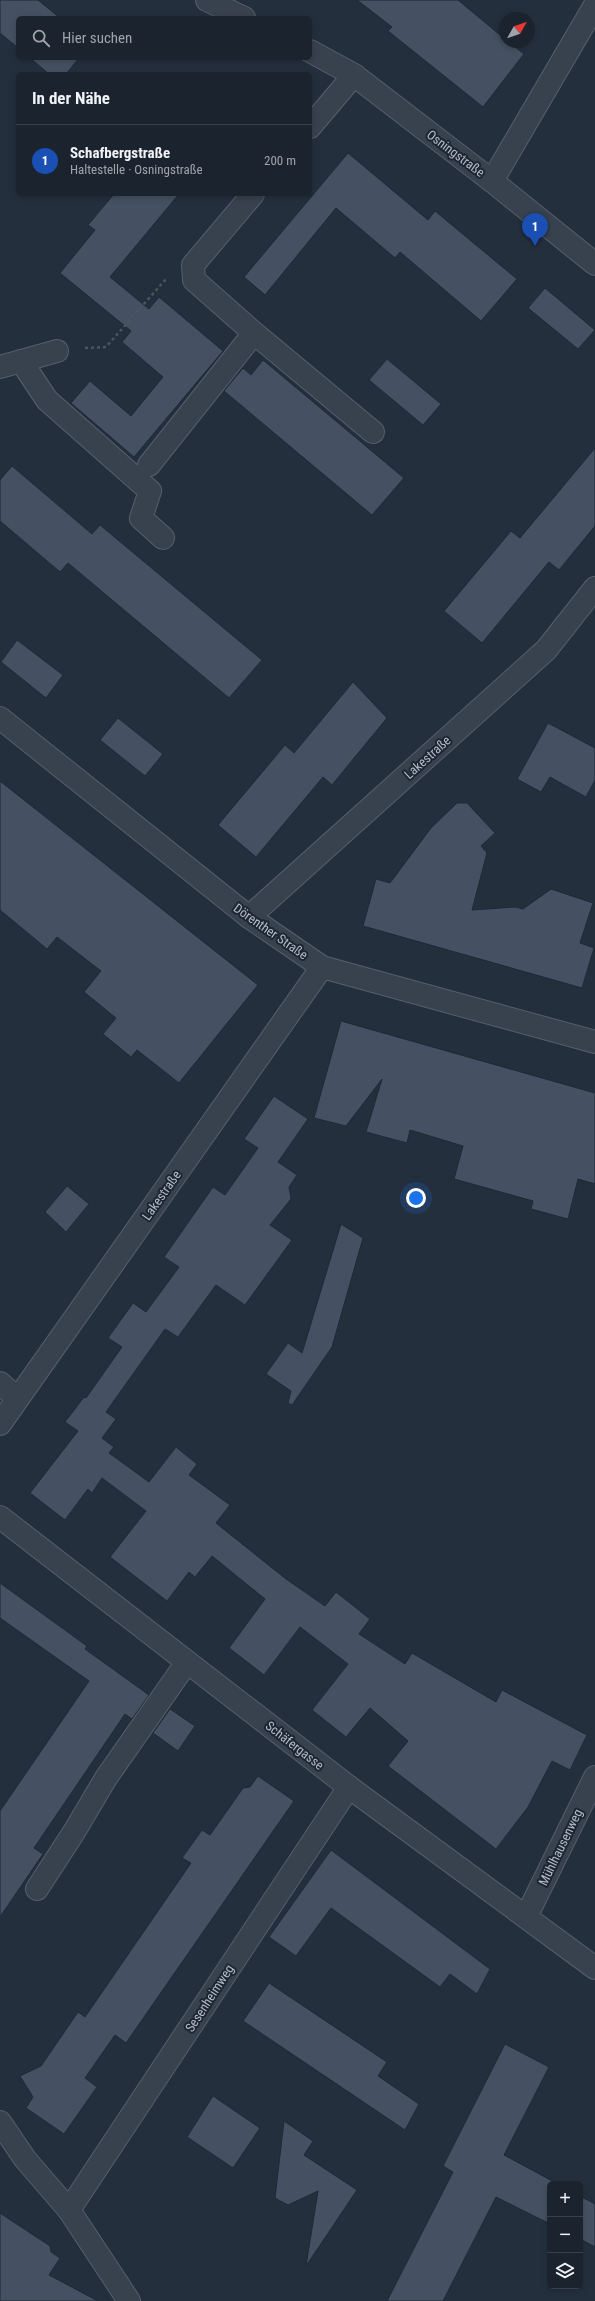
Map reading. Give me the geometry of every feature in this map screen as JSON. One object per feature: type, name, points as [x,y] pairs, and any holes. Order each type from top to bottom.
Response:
[{"type":"street","points":[[207,0],[240,16]]},
{"type":"street","points":[[492,181],[595,6]]},
{"type":"street","name":"Osningstraße","points":[[312,52],[354,75],[492,181],[595,264]]},
{"type":"street","points":[[312,125],[354,75]]},
{"type":"street","points":[[251,196],[193,265],[194,280],[254,333],[373,432]]},
{"type":"street","points":[[149,465],[254,333]]},
{"type":"street","points":[[0,367],[57,351]]},
{"type":"street","points":[[21,361],[47,400],[150,491],[141,518],[163,538]]},
{"type":"street","name":"Lakestraße","points":[[249,917],[546,650],[595,588]]},
{"type":"street","name":"Dörenther Straße","points":[[0,718],[249,917],[322,967],[595,1042]]},
{"type":"street","name":"Lakestraße","points":[[0,1424],[322,967]]},
{"type":"street","points":[[0,1383],[18,1398]]},
{"type":"street","name":"Schäfergasse","points":[[0,1517],[349,1787],[595,1968]]},
{"type":"street","points":[[37,1889],[74,1832],[106,1778],[187,1662]]},
{"type":"street","name":"Mühlhausenweg","points":[[526,1916],[595,1776]]},
{"type":"street","name":"Sesenheimweg","points":[[69,2210],[349,1787]]},
{"type":"street","points":[[0,2122],[26,2159],[69,2210],[129,2301]]},
{"type":"path","points":[[57,351],[106,347],[170,274],[193,265]]},
{"type":"building","points":[[0,0],[38,0],[58,16],[16,16],[16,46],[0,33]]},
{"type":"building","points":[[357,0],[458,0],[499,34],[499,48],[516,48],[524,54],[483,107],[388,31],[392,27]]},
{"type":"building","points":[[32,60],[77,60],[68,72],[47,72]]},
{"type":"building","points":[[348,153],[428,220],[435,211],[517,279],[481,321],[400,252],[395,258],[336,208],[265,295],[244,277]]},
{"type":"building","points":[[112,196],[177,196],[110,277],[149,309],[159,297],[223,351],[134,457],[71,403],[90,381],[131,416],[163,377],[122,342],[131,331],[60,273],[95,230],[88,225]]},
{"type":"building","points":[[545,288],[595,330],[578,349],[528,308]]},
{"type":"building","points":[[387,359],[441,404],[423,425],[369,380]]},
{"type":"building","points":[[263,360],[404,478],[372,515],[224,391],[243,368],[251,375]]},
{"type":"building","points":[[595,448],[595,526],[559,570],[549,562],[482,643],[444,611],[511,531],[520,538]]},
{"type":"building","points":[[12,466],[92,534],[100,525],[262,660],[229,698],[68,563],[60,572],[0,521],[0,480]]},
{"type":"building","points":[[17,640],[63,675],[46,698],[1,662]]},
{"type":"building","points":[[353,682],[387,718],[332,785],[323,777],[256,857],[218,825],[285,745],[294,753]]},
{"type":"building","points":[[118,718],[163,754],[145,776],[100,740]]},
{"type":"building","points":[[548,723],[595,748],[595,780],[586,797],[550,777],[541,792],[517,779]]},
{"type":"building","points":[[0,781],[258,985],[179,1083],[137,1050],[131,1057],[103,1034],[116,1018],[84,992],[101,971],[57,937],[47,949],[0,910]]},
{"type":"building","points":[[457,803],[467,803],[495,833],[481,846],[487,853],[472,910],[515,907],[523,909],[551,889],[593,903],[580,943],[594,948],[582,988],[363,926],[376,879],[390,883],[431,828]]},
{"type":"building","points":[[341,1021],[595,1093],[595,1184],[578,1179],[568,1219],[531,1209],[533,1201],[454,1179],[463,1146],[410,1130],[407,1143],[366,1132],[382,1079],[346,1126],[314,1118]]},
{"type":"building","points":[[274,1096],[308,1119],[278,1162],[297,1175],[289,1187],[291,1199],[270,1225],[292,1240],[245,1305],[216,1285],[178,1337],[165,1329],[106,1412],[116,1419],[102,1438],[114,1447],[109,1453],[149,1482],[176,1447],[197,1464],[189,1475],[230,1505],[216,1523],[286,1579],[325,1606],[336,1592],[370,1619],[359,1634],[405,1664],[412,1653],[496,1702],[502,1690],[587,1735],[570,1770],[552,1761],[528,1807],[496,1849],[388,1766],[408,1741],[370,1708],[346,1737],[312,1710],[348,1664],[300,1627],[264,1675],[229,1648],[265,1599],[212,1556],[195,1577],[189,1572],[167,1601],[110,1557],[146,1511],[102,1478],[92,1493],[88,1489],[65,1520],[30,1493],[78,1431],[65,1422],[84,1397],[86,1398],[122,1347],[108,1338],[133,1303],[146,1312],[179,1267],[164,1257],[213,1187],[225,1195],[258,1148],[244,1139]]},
{"type":"building","points":[[67,1186],[89,1204],[66,1232],[45,1212]]},
{"type":"building","points":[[341,1224],[363,1238],[332,1347],[292,1405],[288,1403],[291,1391],[266,1374],[288,1343],[302,1353]]},
{"type":"building","points":[[0,1583],[87,1646],[85,1649],[149,1695],[132,1719],[125,1714],[34,1848],[43,1854],[0,1917],[0,1811],[89,1681],[0,1618]]},
{"type":"building","points":[[170,1709],[195,1726],[178,1751],[153,1733]]},
{"type":"building","points":[[258,1776],[294,1801],[126,2043],[115,2035],[85,2078],[97,2087],[64,2134],[26,2108],[33,2097],[20,2076],[41,2066],[78,2012],[85,2017],[191,1863],[182,1858],[202,1830],[210,1835],[243,1788],[250,1787]]},
{"type":"building","points":[[331,1850],[490,1969],[477,1994],[450,1974],[440,1987],[331,1908],[296,1956],[269,1937]]},
{"type":"building","points":[[269,1983],[387,2062],[378,2076],[419,2104],[405,2130],[243,2021]]},
{"type":"building","points":[[505,2044],[549,2067],[504,2155],[552,2181],[547,2181],[547,2222],[496,2197],[443,2301],[387,2301],[453,2172],[443,2166]]},
{"type":"building","points":[[213,2096],[260,2128],[233,2168],[187,2137]]},
{"type":"building","points":[[284,2121],[313,2141],[304,2155],[357,2190],[306,2266],[318,2191],[288,2205],[275,2198]]},
{"type":"building","points":[[583,2198],[595,2204],[595,2247],[583,2241]]},
{"type":"building","points":[[0,2213],[50,2246],[51,2252],[60,2258],[49,2275],[98,2301],[0,2301]]},
{"type":"place","name":"Schafbergstraße","points":[[535,246]]}]
